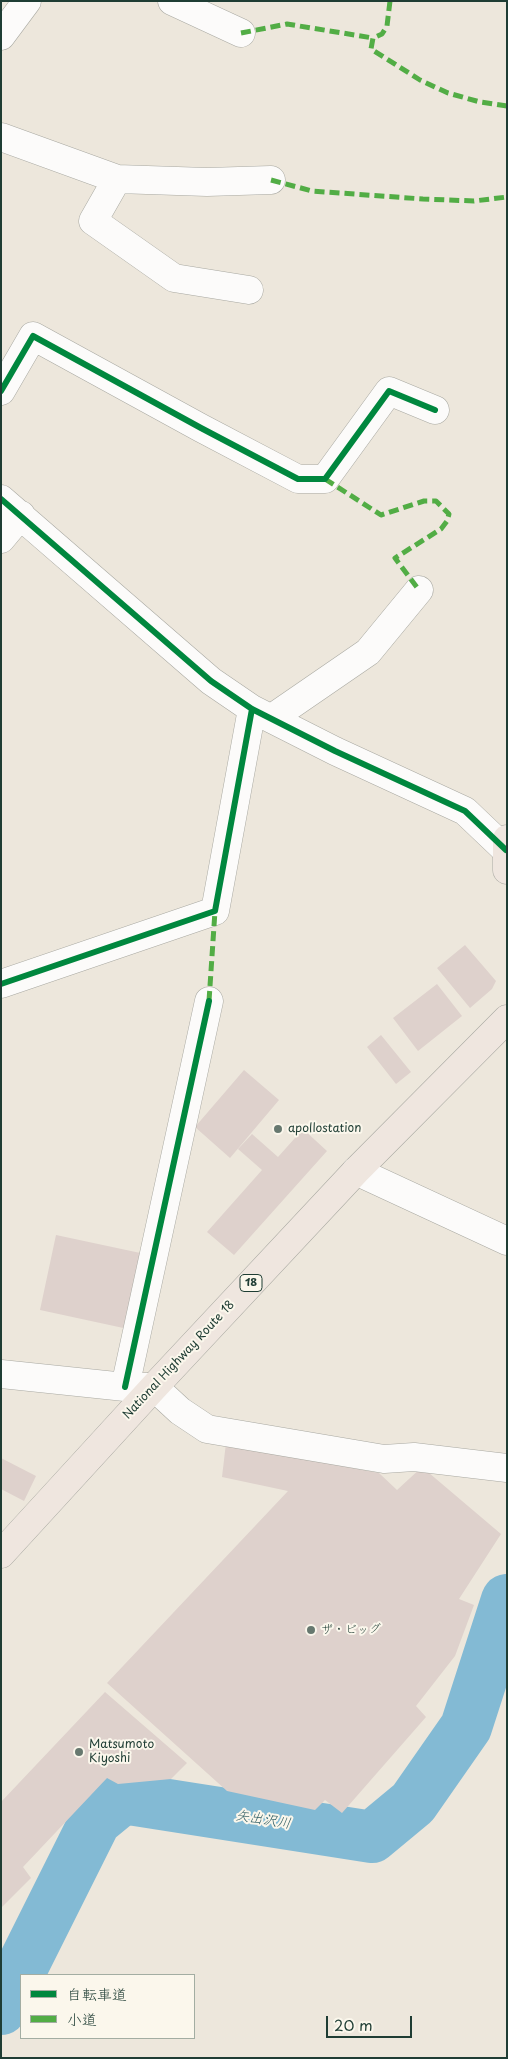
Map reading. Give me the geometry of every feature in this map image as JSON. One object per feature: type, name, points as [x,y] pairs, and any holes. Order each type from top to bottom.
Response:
[{"type":"highway","name":"National Highway Route 18","points":[[1,1554],[356,1171],[507,1018]]},
{"type":"street","points":[[1,36],[27,1]]},
{"type":"street","points":[[172,1],[241,33]]},
{"type":"street","points":[[1,137],[117,179],[206,182],[271,180]]},
{"type":"street","points":[[117,179],[93,221],[174,278],[249,290]]},
{"type":"street","points":[[1,391],[33,336],[201,428],[298,478],[325,479],[390,392],[435,410]]},
{"type":"street","points":[[1,539],[11,507],[107,593],[211,681],[262,714],[465,811],[506,853]]},
{"type":"street","points":[[1,984],[215,911],[262,714],[368,652],[419,590]]},
{"type":"street","points":[[125,1387],[209,1001]]},
{"type":"street","points":[[356,1171],[507,1241]]},
{"type":"street","points":[[1,1374],[125,1387],[154,1387],[180,1410],[207,1429],[384,1459],[414,1457],[507,1468]]},
{"type":"building","points":[[465,945],[496,981],[492,989],[470,1008],[437,968]]},
{"type":"building","points":[[437,984],[462,1016],[418,1051],[393,1018]]},
{"type":"building","points":[[381,1035],[411,1072],[396,1084],[367,1047]]},
{"type":"building","points":[[244,1070],[279,1100],[230,1158],[195,1127]]},
{"type":"building","points":[[303,1129],[327,1151],[234,1255],[207,1232],[262,1170],[238,1149],[252,1134],[278,1157]]},
{"type":"building","points":[[56,1235],[145,1254],[128,1329],[40,1310]]},
{"type":"building","name":"ザ・ビッグ","points":[[226,1443],[379,1473],[397,1490],[422,1467],[501,1534],[459,1599],[474,1605],[455,1656],[416,1706],[426,1717],[342,1813],[325,1800],[315,1810],[227,1791],[107,1683],[288,1491],[222,1477]]},
{"type":"building","points":[[1,1458],[36,1476],[24,1501],[1,1489]]},
{"type":"building","points":[[105,1692],[187,1763],[171,1779],[118,1784],[107,1778],[23,1867],[31,1878],[1,1908],[1,1802]]},
{"type":"waterway","name":"矢出沢川","points":[[1,2009],[95,1821],[123,1798],[372,1837],[413,1803],[466,1727],[507,1600]]},
{"type":"marked path","points":[[390,1],[387,26],[382,34],[373,38],[371,49],[420,80],[448,93],[480,102],[507,106]]},
{"type":"marked path","points":[[241,33],[287,24],[373,38]]},
{"type":"marked path","points":[[271,180],[312,191],[423,199],[474,201],[507,197]]},
{"type":"marked path","points":[[325,479],[381,515],[424,501],[436,501],[449,514],[447,521],[441,529],[395,558],[419,590]]},
{"type":"marked path","points":[[209,1001],[215,911]]},
{"type":"cycle path","points":[[1,391],[33,336],[298,479],[325,479],[389,391],[435,410]]},
{"type":"cycle path","points":[[1,499],[211,681],[252,709],[335,751],[465,811],[506,850]]},
{"type":"cycle path","points":[[1,984],[215,911],[252,709]]},
{"type":"cycle path","points":[[125,1387],[209,1001]]},
{"type":"place","name":"apollostation","points":[[278,1129]]},
{"type":"place","name":"ザ・ビッグ","points":[[311,1630]]},
{"type":"place","name":"Matsumoto Kiyoshi","points":[[79,1752]]}]
